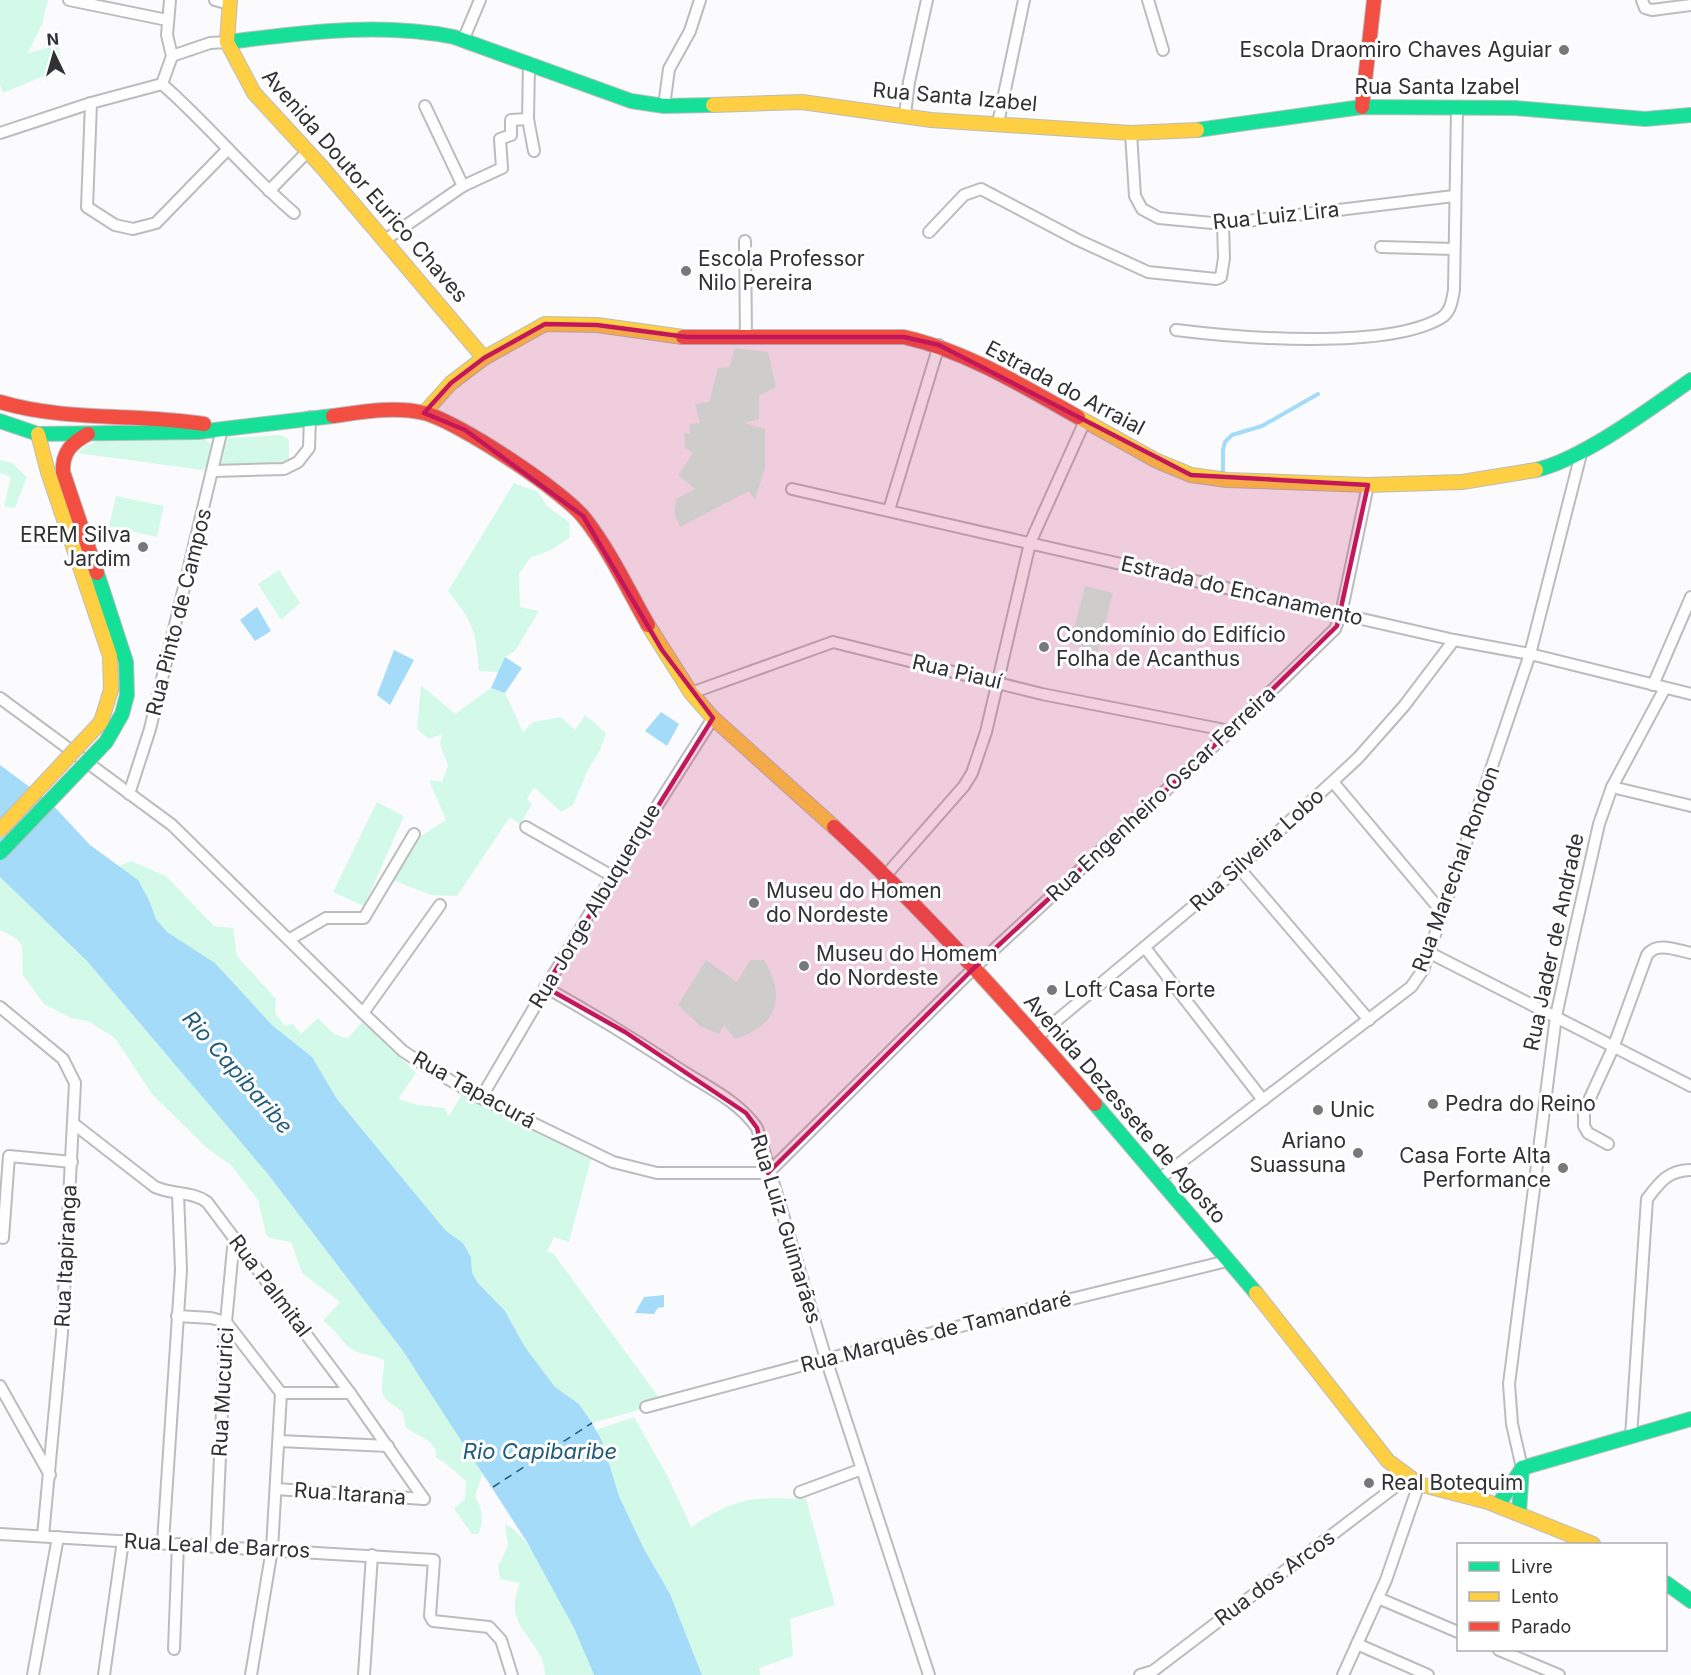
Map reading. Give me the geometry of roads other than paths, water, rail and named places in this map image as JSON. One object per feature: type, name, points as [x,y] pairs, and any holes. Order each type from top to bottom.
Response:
[{"type":"main road","points":[[1362,107],[1374,0]]},
{"type":"main road","points":[[227,42],[230,2]]},
{"type":"main road","name":"Rua Santa Izabel","points":[[227,42],[330,31],[427,31],[464,38],[478,47],[622,98],[664,106],[792,101],[932,120],[1131,133],[1185,132],[1362,107],[1555,110],[1645,119],[1691,115]]},
{"type":"main road","name":"Avenida Doutor Eurico Chaves","points":[[227,42],[254,93],[385,240],[484,358]]},
{"type":"main road","name":"Estrada do Arraial","points":[[424,413],[451,383],[484,358],[545,324],[597,325],[687,337],[904,337],[939,345],[1022,385],[1084,423],[1157,462],[1191,475],[1227,480],[1368,485],[1497,478],[1540,469],[1582,450],[1633,420],[1691,380]]},
{"type":"main road","name":"Avenida Dezessete de Agosto","points":[[0,402],[37,412],[122,415],[200,423],[222,429]]},
{"type":"main road","name":"Avenida Dezessete de Agosto","points":[[0,421],[38,434],[207,432],[378,410],[424,413],[465,430],[554,492],[583,516],[691,693],[713,718],[746,745],[886,874],[1037,1037],[1275,1315],[1388,1461],[1414,1480],[1498,1505],[1588,1543]]},
{"type":"main road","points":[[0,830],[101,722],[110,701],[113,677],[110,656],[48,472],[38,434],[52,429],[113,420],[122,415]]},
{"type":"main road","points":[[0,853],[106,742],[117,728],[126,707],[129,683],[126,662],[63,472],[63,461],[68,447],[89,433]]},
{"type":"main road","points":[[1498,1505],[1522,1468],[1691,1419]]},
{"type":"main road","name":"Rua Jader de Andrade","points":[[1519,1513],[1522,1468]]},
{"type":"main road","points":[[1667,1583],[1691,1601]]},
{"type":"street","points":[[69,0],[167,20]]},
{"type":"street","points":[[162,84],[172,56],[167,35],[170,0]]},
{"type":"street","points":[[215,0],[230,2]]},
{"type":"street","points":[[464,38],[480,0]]},
{"type":"street","points":[[664,106],[669,69],[690,31],[700,0]]},
{"type":"street","points":[[904,115],[927,0]]},
{"type":"street","points":[[998,123],[1024,0]]},
{"type":"street","points":[[1148,0],[1163,50]]},
{"type":"street","points":[[1642,0],[1645,8],[1652,10],[1691,5]]},
{"type":"street","points":[[172,56],[202,45],[227,42]]},
{"type":"street","points":[[529,65],[528,119],[534,151]]},
{"type":"street","points":[[0,133],[91,103],[162,84]]},
{"type":"street","points":[[162,84],[205,123],[269,191],[294,213]]},
{"type":"street","points":[[91,103],[87,207],[115,225],[132,229],[156,223],[228,149]]},
{"type":"street","points":[[425,106],[463,186]]},
{"type":"street","points":[[1176,330],[1233,337],[1352,338],[1414,327],[1441,318],[1448,311],[1452,301],[1457,109]]},
{"type":"street","points":[[385,240],[463,186],[502,168],[500,139],[511,135],[511,120],[528,119]]},
{"type":"street","name":"Rua Luiz Lira","points":[[1131,133],[1135,196],[1142,209],[1160,218],[1223,224],[1454,196]]},
{"type":"street","points":[[269,191],[308,152]]},
{"type":"street","points":[[928,232],[964,195],[981,189],[1078,240],[1148,272],[1216,279],[1221,277],[1224,268],[1223,224]]},
{"type":"street","points":[[745,241],[746,337]]},
{"type":"street","points":[[1381,248],[1454,249]]},
{"type":"street","points":[[890,510],[939,345]]},
{"type":"street","points":[[214,471],[273,470],[291,467],[309,448],[310,417]]},
{"type":"street","points":[[886,874],[964,786],[972,773],[998,681],[1030,543],[1084,423]]},
{"type":"street","name":"Rua Pinto de Campos","points":[[129,794],[150,729],[214,471],[222,429]]},
{"type":"street","name":"Rua Marechal Rondon","points":[[1160,1179],[1411,987],[1430,953],[1530,654],[1582,450]]},
{"type":"street","points":[[1341,614],[1368,485]]},
{"type":"street","name":"Estrada do Encanamento","points":[[792,489],[1454,640],[1530,654],[1691,694]]},
{"type":"street","points":[[1653,685],[1691,597]]},
{"type":"street","name":"Rua Engenheiro Oscar Ferreira","points":[[768,1173],[974,968],[1230,731],[1335,629],[1341,614]]},
{"type":"street","name":"Rua Silveira Lobo","points":[[1037,1037],[1146,949],[1333,782],[1358,758],[1404,706],[1454,640]]},
{"type":"street","name":"Rua Piauí","points":[[691,693],[833,642],[998,681],[1042,694],[1230,731]]},
{"type":"street","name":"Rua Jader de Andrade","points":[[1522,1468],[1512,1424],[1509,1384],[1556,1016],[1599,824],[1612,787],[1665,688]]},
{"type":"street","name":"Rua Tapacurá","points":[[0,698],[172,825],[247,902],[290,939],[403,1051],[481,1098],[612,1162],[657,1173],[768,1173]]},
{"type":"street","name":"Rua Jorge Albuquerque","points":[[481,1098],[612,876],[713,718]]},
{"type":"street","points":[[1333,782],[1442,912]]},
{"type":"street","points":[[1612,787],[1691,806]]},
{"type":"street","points":[[526,827],[612,876]]},
{"type":"street","points":[[290,939],[326,918],[364,918],[414,834]]},
{"type":"street","points":[[1239,868],[1369,1020]]},
{"type":"street","points":[[363,1013],[440,905]]},
{"type":"street","points":[[1608,1144],[1588,1133],[1583,1118],[1614,1048],[1650,951],[1660,947],[1691,953]]},
{"type":"street","points":[[1146,949],[1263,1100]]},
{"type":"street","points":[[1430,953],[1691,1086]]},
{"type":"street","name":"Rua Luiz Guimarães","points":[[545,987],[625,1032],[746,1113],[757,1128],[768,1173],[826,1359],[929,1675]]},
{"type":"street","name":"Rua Itapiranga","points":[[0,1007],[63,1059],[75,1083],[62,1333],[43,1536]]},
{"type":"street","name":"Rua Palmital","points":[[74,1124],[155,1187],[177,1194],[198,1195],[202,1198],[350,1393],[424,1499]]},
{"type":"street","points":[[0,1149],[11,1156],[72,1162]]},
{"type":"street","points":[[3,1238],[8,1158],[11,1156]]},
{"type":"street","points":[[1631,1437],[1647,1199],[1663,1178],[1671,1173],[1691,1170]]},
{"type":"street","points":[[163,1543],[181,1236],[177,1194]]},
{"type":"street","name":"Rua Mucurici","points":[[216,1546],[226,1322],[234,1238]]},
{"type":"street","name":"Rua Marquês de Tamandaré","points":[[646,1407],[826,1359],[1227,1261]]},
{"type":"street","points":[[177,1316],[211,1318],[226,1322],[281,1393],[272,1550],[251,1675]]},
{"type":"street","points":[[0,1386],[50,1475]]},
{"type":"street","points":[[281,1393],[350,1393]]},
{"type":"street","points":[[279,1441],[388,1446]]},
{"type":"street","points":[[800,1491],[862,1469]]},
{"type":"street","points":[[1343,1675],[1378,1598],[1414,1480]]},
{"type":"street","name":"Rua dos Arcos","points":[[1140,1675],[1155,1673],[1414,1480]]},
{"type":"street","name":"Rua Itarana","points":[[276,1489],[424,1499]]},
{"type":"street","name":"Rua Leal de Barros","points":[[0,1534],[434,1560],[430,1616],[438,1623],[477,1624],[489,1627],[501,1640],[512,1675]]},
{"type":"street","points":[[33,1675],[58,1537]]},
{"type":"street","points":[[104,1675],[123,1541]]},
{"type":"street","points":[[174,1649],[178,1544]]},
{"type":"street","points":[[363,1675],[372,1555]]},
{"type":"street","points":[[1378,1598],[1457,1632]]},
{"type":"street","points":[[1357,1644],[1428,1675]]},
{"type":"street","points":[[1501,1651],[1559,1675]]},
{"type":"water","points":[[257,607],[271,631],[255,641],[240,620]]},
{"type":"water","points":[[394,650],[414,660],[390,705],[377,695]]},
{"type":"water","points":[[505,657],[522,668],[505,693],[491,688]]},
{"type":"water","points":[[661,712],[679,724],[667,746],[645,731]]},
{"type":"water","name":"Rio Capibaribe","points":[[0,765],[50,802],[90,845],[138,880],[156,919],[167,932],[215,963],[272,1025],[312,1057],[337,1099],[446,1231],[463,1243],[471,1257],[472,1273],[478,1283],[505,1311],[525,1347],[555,1387],[579,1404],[602,1441],[619,1496],[643,1547],[670,1594],[702,1675],[594,1675],[574,1628],[527,1542],[403,1351],[267,1173],[87,961],[0,877]]},
{"type":"water","points":[[664,1295],[664,1307],[658,1308],[654,1314],[635,1313],[644,1297]]},
{"type":"waterway","points":[[1223,473],[1223,450],[1225,442],[1232,435],[1262,426],[1318,394]]},
{"type":"place","name":"Escola Draomiro Chaves Aguiar","points":[[1564,50]]},
{"type":"place","name":"Escola Professor Nilo Pereira","points":[[686,271]]},
{"type":"place","name":"EREM Silva Jardim","points":[[143,547]]},
{"type":"place","name":"Condomínio do Edifício Folha de Acanthus","points":[[1044,647]]},
{"type":"place","name":"Museu do Homen do Nordeste","points":[[754,903]]},
{"type":"place","name":"Museu do Homem do Nordeste","points":[[804,966]]},
{"type":"place","name":"Loft Casa Forte","points":[[1052,990]]},
{"type":"place","name":"Pedra do Reino","points":[[1433,1104]]},
{"type":"place","name":"Unic","points":[[1318,1110]]},
{"type":"place","name":"Ariano Suassuna","points":[[1358,1153]]},
{"type":"place","name":"Casa Forte Alta Performance","points":[[1563,1168]]},
{"type":"place","name":"Real Botequim","points":[[1369,1483]]}]
